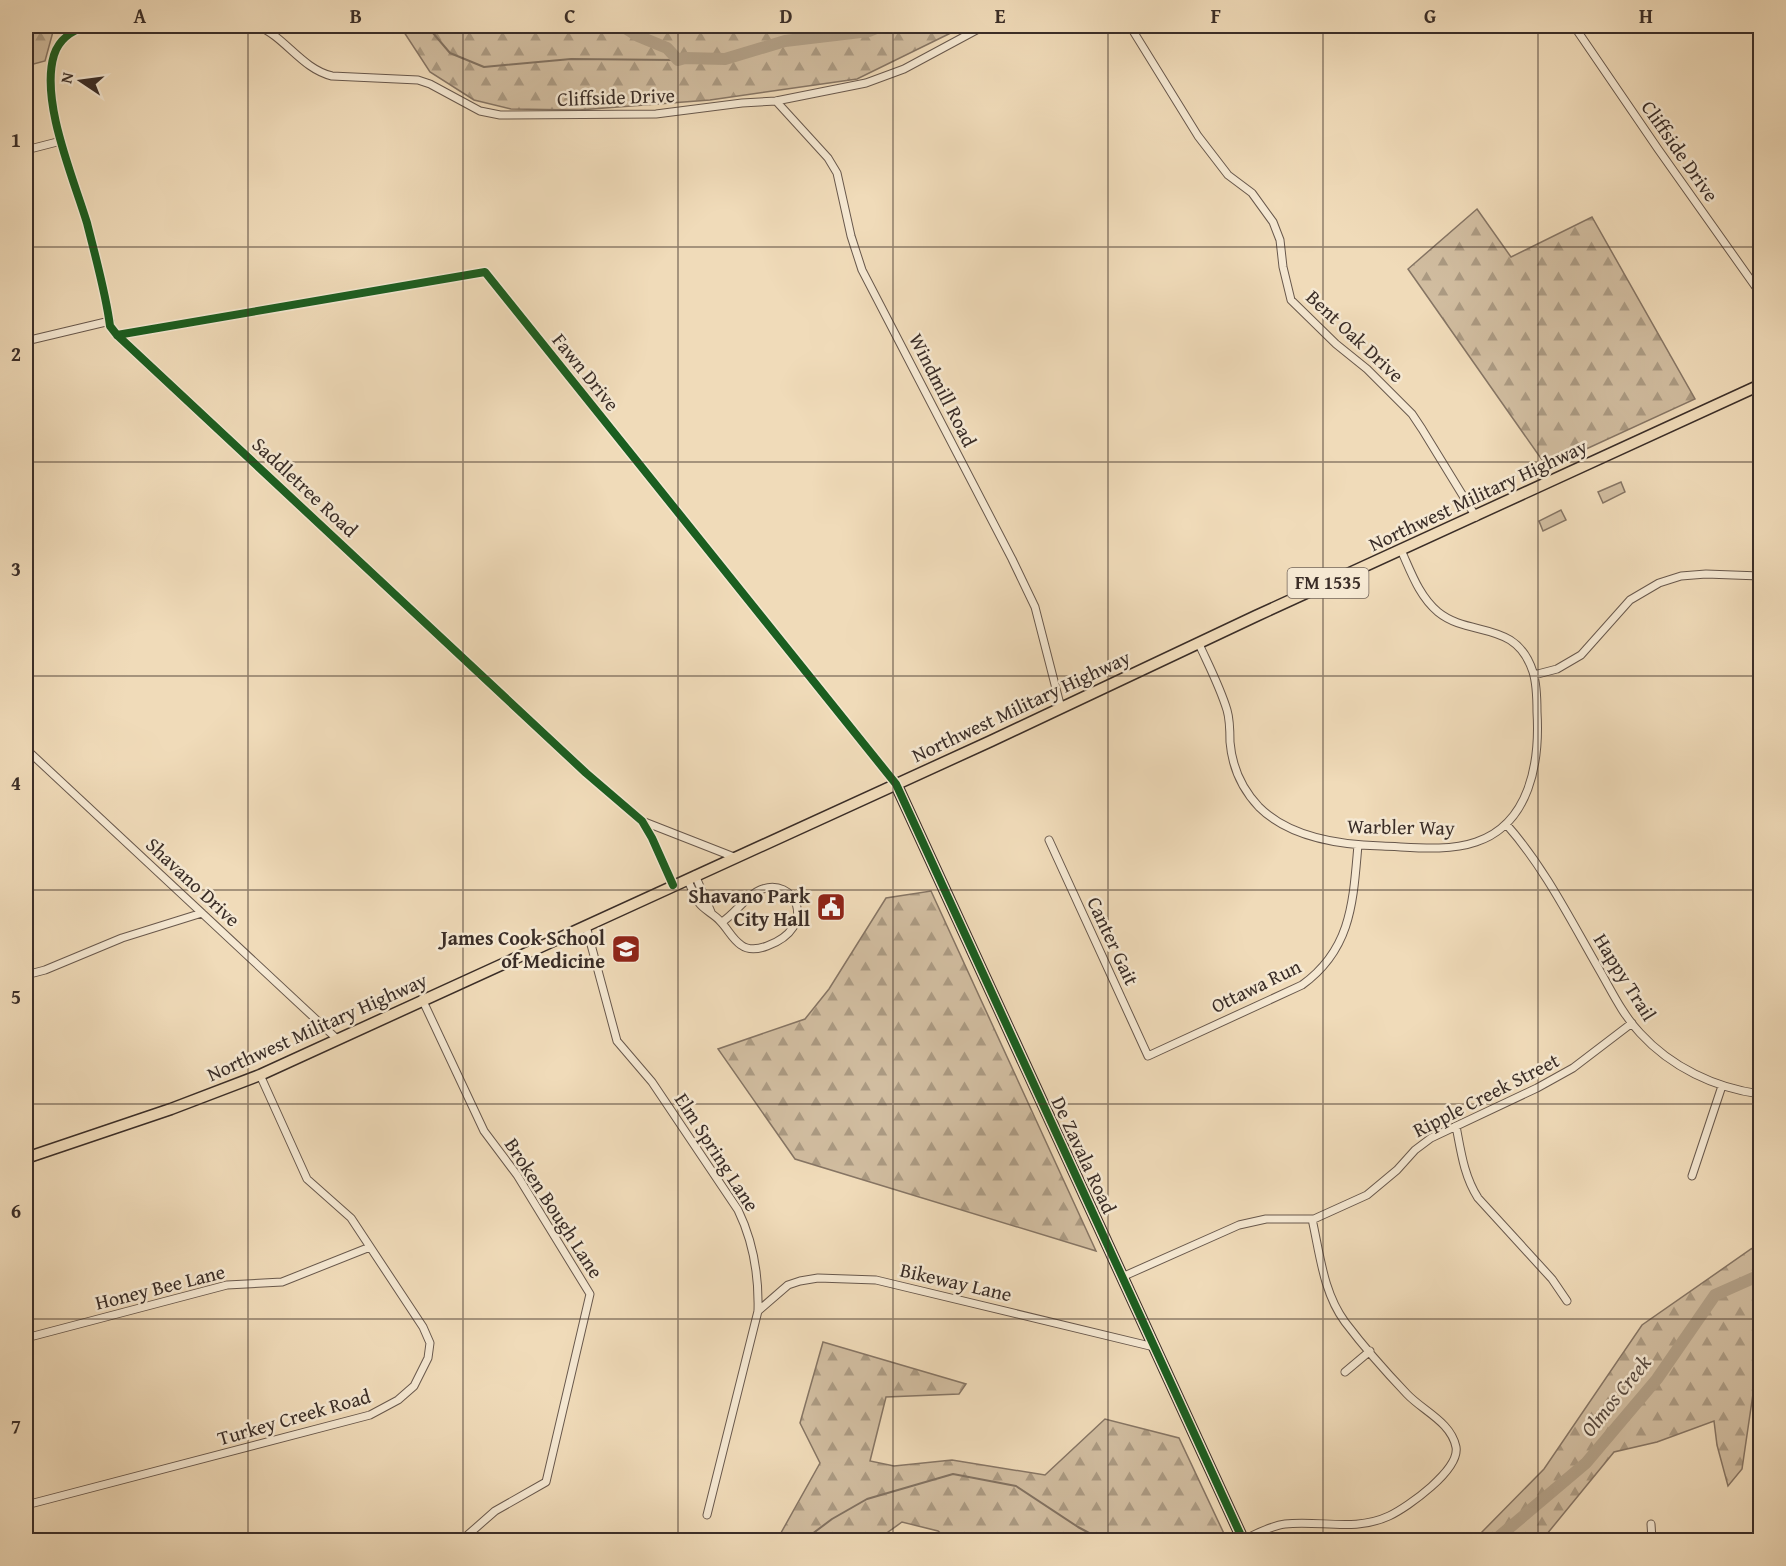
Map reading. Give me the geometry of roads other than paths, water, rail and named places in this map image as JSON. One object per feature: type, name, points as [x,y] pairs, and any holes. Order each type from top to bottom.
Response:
[{"type":"main road","name":"Northwest Military Highway","points":[[26,1158],[171,1109],[260,1075],[1761,385]]},
{"type":"main road","name":"De Zavala Road","points":[[896,784],[1243,1540]]},
{"type":"street","name":"Saddletree Road","points":[[87,26],[68,34],[60,43],[54,53],[50,83],[61,141],[87,225],[110,326],[586,773],[642,821],[734,858]]},
{"type":"street","name":"Cliffside Drive","points":[[258,26],[280,39],[322,74],[418,80],[480,111],[500,115],[656,114],[776,101],[849,87],[887,76],[938,52],[984,26]]},
{"type":"street","name":"Bent Oak Drive","points":[[1130,26],[1198,136],[1228,174],[1252,193],[1273,222],[1280,240],[1283,267],[1291,300],[1329,338],[1367,369],[1412,414],[1476,517]]},
{"type":"street","name":"Cliffside Drive","points":[[1574,26],[1658,150],[1761,293]]},
{"type":"street","name":"Windmill Road","points":[[776,101],[828,158],[837,173],[851,236],[862,270],[1035,607],[1061,708]]},
{"type":"street","points":[[26,150],[61,141]]},
{"type":"street","name":"Fawn Drive","points":[[117,335],[485,272],[896,784]]},
{"type":"street","points":[[26,341],[110,321]]},
{"type":"street","points":[[1401,550],[1417,587],[1429,603],[1444,616],[1457,622],[1498,633],[1509,639],[1526,658],[1534,675],[1538,726],[1535,756],[1525,797],[1517,812],[1506,824]]},
{"type":"street","points":[[1534,675],[1557,669],[1581,655],[1630,600],[1659,583],[1681,576],[1706,574],[1761,576]]},
{"type":"street","name":"Warbler Way","points":[[1198,644],[1228,712],[1232,752],[1237,772],[1253,800],[1285,826],[1312,836],[1358,845],[1447,848],[1476,842],[1492,835],[1506,824]]},
{"type":"street","name":"Shavano Drive","points":[[26,748],[337,1039]]},
{"type":"street","name":"Saddletree Road","points":[[642,821],[673,885]]},
{"type":"street","name":"Happy Trail","points":[[1506,824],[1535,861],[1632,1023],[1655,1048],[1688,1071],[1722,1086],[1761,1094]]},
{"type":"street","name":"Canter Gait","points":[[1049,840],[1148,1056]]},
{"type":"street","name":"Ottawa Run","points":[[1148,1056],[1302,985],[1326,966],[1348,923],[1353,901],[1358,845]]},
{"type":"street","points":[[691,877],[700,904],[722,922],[746,948],[758,949],[776,943],[791,932],[797,922],[798,911],[795,901],[786,891],[771,887],[756,892],[733,915],[722,922]]},
{"type":"street","points":[[26,975],[45,970],[122,938],[202,913]]},
{"type":"street","name":"Elm Spring Lane","points":[[586,926],[617,1041],[652,1082],[738,1210],[746,1225],[755,1256],[759,1288],[758,1311],[707,1515]]},
{"type":"street","name":"Broken Bough Lane","points":[[422,999],[484,1131],[517,1175],[590,1294],[546,1482],[495,1510],[462,1540]]},
{"type":"street","name":"Ripple Creek Street","points":[[1122,1277],[1239,1225],[1266,1219],[1312,1219],[1367,1195],[1397,1170],[1423,1143],[1573,1068],[1632,1023]]},
{"type":"street","name":"Turkey Creek Road","points":[[30,1504],[370,1415],[398,1400],[414,1386],[428,1358],[430,1343],[423,1327],[351,1218],[307,1179],[260,1075]]},
{"type":"street","points":[[1692,1176],[1722,1086]]},
{"type":"street","points":[[1455,1126],[1469,1184],[1478,1198],[1552,1279],[1567,1301]]},
{"type":"street","points":[[1243,1540],[1282,1525],[1344,1525],[1379,1520],[1414,1501],[1451,1467],[1456,1454],[1456,1447],[1449,1432],[1441,1422],[1407,1394],[1345,1321],[1329,1294],[1312,1219]]},
{"type":"street","name":"Honey Bee Lane","points":[[26,1338],[227,1285],[282,1282],[370,1247]]},
{"type":"street","name":"Bikeway Lane","points":[[758,1311],[788,1285],[800,1281],[818,1278],[876,1280],[1154,1347]]},
{"type":"street","points":[[1345,1372],[1370,1351]]},
{"type":"street","points":[[1651,1524],[1652,1540]]},
{"type":"waterway","points":[[427,26],[450,53],[484,67],[571,59],[678,60]]},
{"type":"waterway","points":[[622,26],[638,36],[667,48],[678,60],[685,58],[725,59],[785,41],[869,31],[881,26]]},
{"type":"waterway","name":"Olmos Creek","points":[[1495,1540],[1586,1463],[1657,1379],[1715,1295],[1760,1275]]},
{"type":"waterway","name":"Olmos Creek","points":[[804,1540],[832,1519],[867,1499],[953,1474],[1016,1486],[1102,1540]]},
{"type":"place","name":"Shavano Park City Hall","points":[[831,907]]},
{"type":"place","name":"James Cook School of Medicine","points":[[626,949]]}]
